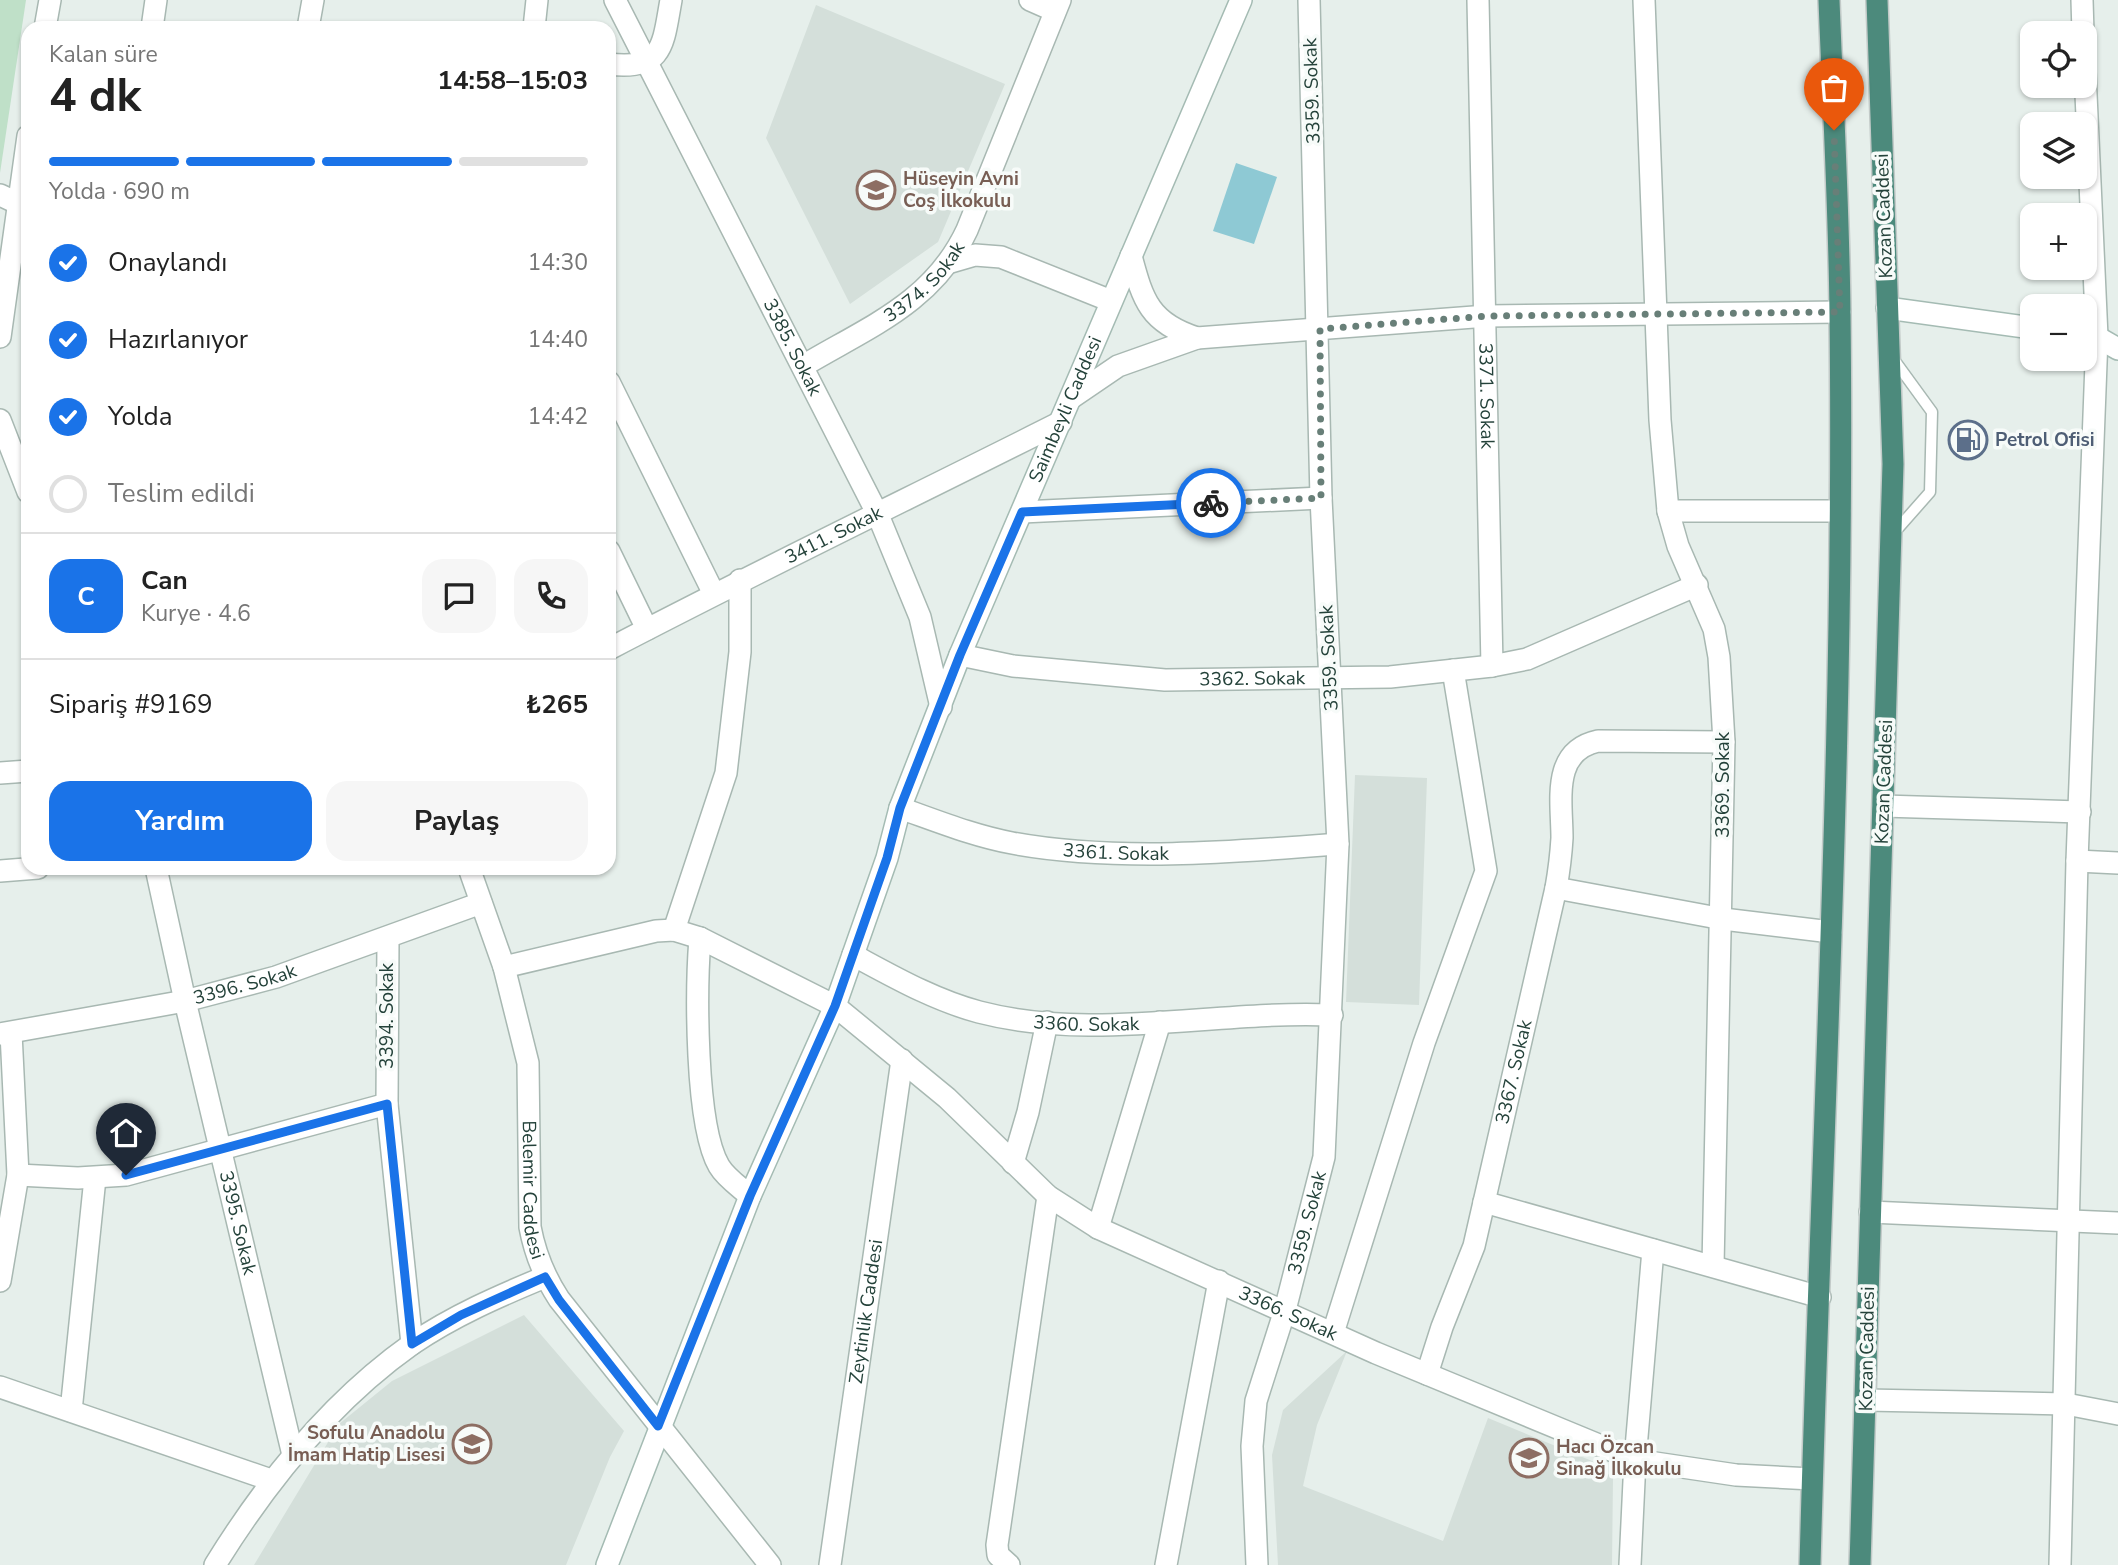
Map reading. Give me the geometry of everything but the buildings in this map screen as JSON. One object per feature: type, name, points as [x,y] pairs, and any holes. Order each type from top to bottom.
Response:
[{"type":"highway","points":[[1810,1565],[1831,932],[1840,511],[1840,312],[1829,0]]},
{"type":"highway","name":"Kozan Caddesi","points":[[1860,1565],[1893,464],[1877,0]]},
{"type":"street","points":[[46,21],[50,0]]},
{"type":"street","points":[[153,21],[156,0]]},
{"type":"street","points":[[309,21],[313,0]]},
{"type":"street","points":[[535,21],[537,0]]},
{"type":"street","name":"3385. Sokak","points":[[615,0],[878,515],[920,617],[941,707]]},
{"type":"street","points":[[616,64],[645,63],[658,55],[664,41],[671,0]]},
{"type":"street","points":[[1030,0],[1058,5]]},
{"type":"street","name":"Saimbeyli Caddesi","points":[[607,1565],[658,1426],[750,1196],[835,1006],[887,858],[900,808],[960,655],[1241,0]]},
{"type":"street","name":"3359. Sokak","points":[[1257,1565],[1253,1420],[1261,1376],[1285,1310],[1324,1157],[1338,844],[1321,498],[1320,329],[1309,0]]},
{"type":"street","name":"3371. Sokak","points":[[1478,0],[1487,316],[1492,666]]},
{"type":"street","name":"3369. Sokak","points":[[1644,0],[1660,420],[1668,511],[1678,546],[1714,629],[1719,657],[1724,742],[1723,919],[1713,1266]]},
{"type":"street","points":[[2082,0],[2083,21]]},
{"type":"street","name":"3374. Sokak","points":[[803,366],[923,293],[951,262],[967,230],[1058,5]]},
{"type":"street","points":[[2085,98],[2089,294]]},
{"type":"street","points":[[0,337],[15,202],[21,172]]},
{"type":"street","points":[[951,262],[975,255],[1001,257],[1111,302]]},
{"type":"street","points":[[1131,256],[1137,282],[1151,311],[1168,327],[1197,338]]},
{"type":"street","points":[[1887,308],[2020,326]]},
{"type":"street","points":[[1071,398],[1118,366],[1197,338],[1487,316],[1840,312]]},
{"type":"street","points":[[2097,339],[2118,349]]},
{"type":"street","points":[[2060,1565],[2089,371]]},
{"type":"street","points":[[616,396],[713,594]]},
{"type":"street","points":[[0,420],[21,474]]},
{"type":"street","name":"3411. Sokak","points":[[616,645],[740,580],[878,515],[1061,422]]},
{"type":"street","points":[[1022,512],[1321,498]]},
{"type":"street","points":[[1668,511],[1840,511]]},
{"type":"street","points":[[616,565],[647,629]]},
{"type":"street","points":[[505,967],[628,936],[674,930],[716,812],[728,763],[740,652],[740,580]]},
{"type":"street","name":"3362. Sokak","points":[[960,655],[1013,666],[1178,680],[1329,678],[1453,670],[1527,659],[1697,585]]},
{"type":"street","points":[[1333,1333],[1424,1043],[1486,871],[1453,670]]},
{"type":"street","name":"3367. Sokak","points":[[1427,1374],[1441,1327],[1469,1263],[1556,888],[1560,861],[1561,788],[1566,763],[1572,752],[1584,744],[1598,741],[1724,742]]},
{"type":"street","points":[[0,773],[21,772]]},
{"type":"street","points":[[1883,806],[2080,812]]},
{"type":"street","name":"3361. Sokak","points":[[900,808],[978,835],[1037,847],[1223,853],[1338,844]]},
{"type":"street","points":[[2077,861],[2118,863]]},
{"type":"street","points":[[0,871],[21,869]]},
{"type":"street","name":"3395. Sokak","points":[[157,875],[184,1001],[293,1455]]},
{"type":"street","name":"Belemir Caddesi","points":[[471,875],[505,967],[528,1063],[531,1091],[530,1227],[534,1249],[545,1277],[559,1300],[770,1565]]},
{"type":"street","points":[[1556,888],[1723,919],[1831,932]]},
{"type":"street","name":"3396. Sokak","points":[[6,1033],[184,1001],[276,977],[388,939],[481,903]]},
{"type":"street","name":"3366. Sokak","points":[[674,930],[700,939],[835,1006],[947,1098],[1048,1196],[1098,1228],[1427,1374],[1634,1460],[1736,1475],[1812,1479]]},
{"type":"street","name":"3394. Sokak","points":[[388,939],[387,1104],[412,1344]]},
{"type":"street","points":[[700,939],[700,1051],[704,1107],[711,1147],[720,1168],[750,1196]]},
{"type":"street","name":"3360. Sokak","points":[[853,955],[935,998],[980,1012],[1047,1023],[1160,1022],[1286,1014],[1332,1015]]},
{"type":"street","points":[[1098,1228],[1160,1022]]},
{"type":"street","points":[[1013,1163],[1028,1112],[1047,1023]]},
{"type":"street","points":[[0,1281],[18,1175],[6,1033]]},
{"type":"street","name":"Zeytinlik Caddesi","points":[[830,1565],[902,1060]]},
{"type":"street","points":[[18,1175],[95,1178],[126,1175],[387,1104]]},
{"type":"street","points":[[71,1411],[95,1178]]},
{"type":"street","points":[[1009,1565],[998,1555],[997,1545],[1048,1196]]},
{"type":"street","points":[[1484,1202],[1820,1297]]},
{"type":"street","points":[[1870,1212],[2118,1223]]},
{"type":"street","points":[[1630,1565],[1634,1460],[1653,1250]]},
{"type":"street","points":[[215,1565],[271,1480],[352,1395],[412,1344],[461,1315],[545,1277]]},
{"type":"street","points":[[1166,1565],[1219,1281]]},
{"type":"street","points":[[0,1387],[271,1480]]},
{"type":"street","points":[[1866,1400],[2066,1404],[2118,1414]]},
{"type":"lane","points":[[1889,353],[1932,412],[1930,492],[1891,536]]},
{"type":"shaded area","name":"Hüseyin Avni Coş İlkokulu","points":[[816,5],[1005,84],[938,242],[850,304],[766,138]]},
{"type":"shaded area","points":[[1355,775],[1427,778],[1419,1005],[1346,1002]]},
{"type":"shaded area","name":"Sofulu Anadolu İmam Hatip Lisesi","points":[[524,1315],[624,1431],[610,1457],[566,1565],[254,1565],[339,1424],[392,1381]]},
{"type":"shaded area","name":"Hacı Özcan Sinağ İlkokulu","points":[[1347,1351],[1317,1425],[1303,1486],[1443,1541],[1488,1418],[1592,1461],[1613,1478],[1612,1565],[1278,1565],[1272,1455],[1283,1410]]},
{"type":"green space","points":[[0,0],[26,0],[21,21],[0,173]]},
{"type":"water","points":[[1236,163],[1277,177],[1254,244],[1213,231]]},
{"type":"way so far","points":[[1211,503],[1321,498],[1320,329],[1487,316],[1840,312],[1834,130]]},
{"type":"place","name":"Hüseyin Avni Coş İlkokulu","points":[[876,190]]},
{"type":"place","name":"Petrol Ofisi","points":[[1968,440]]},
{"type":"place","name":"Sofulu Anadolu İmam Hatip Lisesi","points":[[472,1444]]},
{"type":"place","name":"Hacı Özcan Sinağ İlkokulu","points":[[1529,1458]]},
{"type":"route","points":[[126,1175],[387,1104],[412,1344],[496,1297],[545,1277],[559,1300],[658,1426],[750,1196],[835,1006],[887,858],[900,808],[933,731],[960,655],[1022,512],[1211,503]]}]
